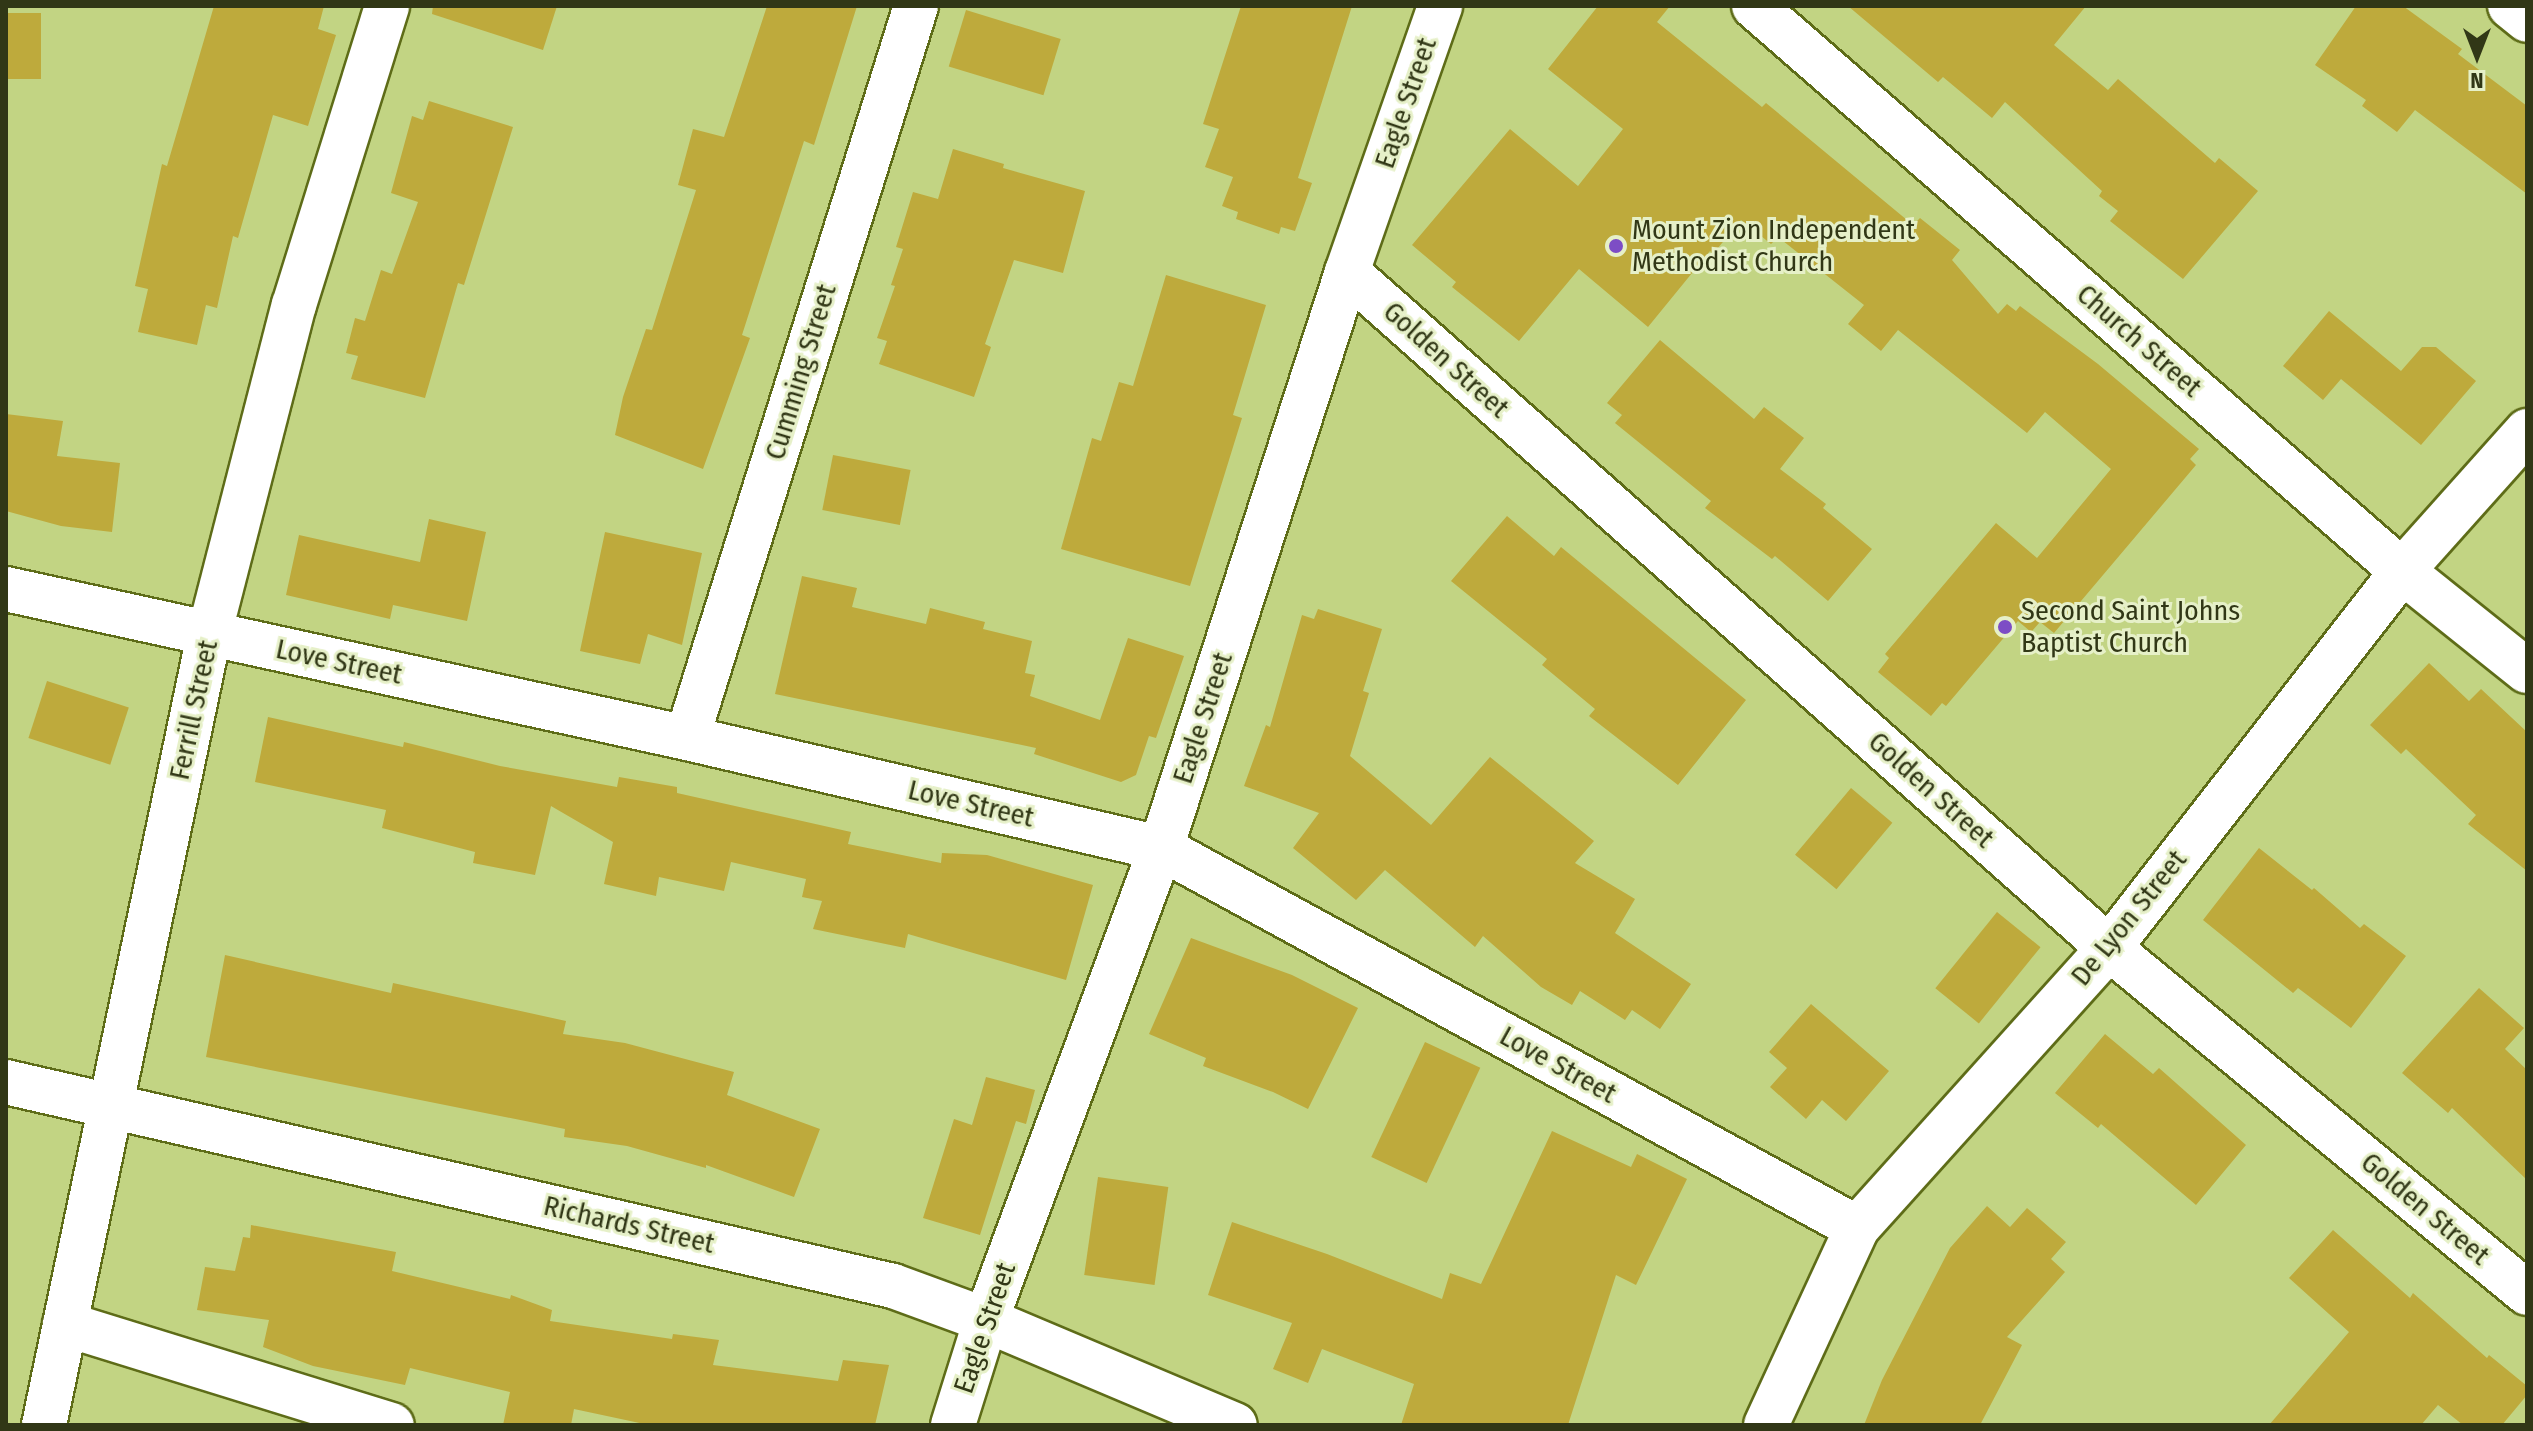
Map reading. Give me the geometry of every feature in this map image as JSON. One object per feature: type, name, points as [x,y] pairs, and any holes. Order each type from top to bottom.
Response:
[{"type":"street","name":"Ferrill Street","points":[[44,1425],[209,635],[294,305],[387,6]]},
{"type":"street","name":"Cumming Street","points":[[687,738],[916,6]]},
{"type":"street","name":"Eagle Street","points":[[953,1425],[986,1320],[1161,848],[1347,272],[1440,6]]},
{"type":"street","name":"Church Street","points":[[1754,6],[2402,571],[2527,671]]},
{"type":"street","points":[[2510,6],[2527,20]]},
{"type":"street","name":"Golden Street","points":[[1347,272],[2109,948],[2527,1293]]},
{"type":"street","name":"De Lyon Street","points":[[1766,1425],[1857,1228],[2109,948],[2402,571],[2527,431]]},
{"type":"street","name":"Love Street","points":[[6,589],[687,738],[1161,848],[1857,1228]]},
{"type":"street","name":"Richards Street","points":[[6,1082],[893,1286],[986,1320],[1235,1425]]},
{"type":"street","points":[[65,1324],[392,1425]]},
{"type":"building","points":[[214,6],[324,6],[318,29],[336,35],[308,126],[273,115],[238,238],[233,236],[217,308],[206,305],[197,345],[138,332],[148,289],[135,286],[162,164],[167,166]]},
{"type":"building","points":[[433,6],[557,6],[543,50],[432,14]]},
{"type":"building","points":[[767,6],[857,6],[814,145],[804,141],[742,335],[750,338],[703,469],[615,435],[623,397],[646,329],[652,330],[696,190],[678,185],[693,129],[724,137]]},
{"type":"building","points":[[1241,6],[1352,6],[1298,178],[1312,183],[1295,231],[1281,227],[1279,234],[1236,219],[1238,212],[1222,206],[1233,177],[1205,167],[1219,129],[1203,124]]},
{"type":"building","points":[[1598,6],[1670,6],[1657,22],[1762,107],[1766,103],[1913,225],[1920,218],[1960,250],[1952,260],[1998,314],[2007,304],[2016,311],[2020,306],[2098,364],[2199,449],[2190,459],[2196,465],[2054,633],[2040,622],[2031,632],[2018,621],[1946,706],[1942,703],[1931,716],[1878,672],[1889,658],[1885,654],[1996,523],[2037,558],[2111,469],[2045,412],[2027,433],[1898,330],[1881,351],[1848,324],[1864,305],[1778,237],[1771,244],[1741,220],[1713,254],[1710,251],[1648,327],[1579,269],[1519,341],[1452,287],[1456,282],[1412,245],[1510,129],[1578,186],[1623,129],[1548,69]]},
{"type":"building","points":[[1848,6],[2086,6],[2054,45],[2108,90],[2118,79],[2215,163],[2219,158],[2258,191],[2183,279],[2110,221],[2118,211],[2099,196],[2102,191],[2005,102],[1992,118],[1943,77],[1938,82]]},
{"type":"building","points":[[2356,6],[2403,6],[2462,49],[2458,54],[2527,106],[2527,194],[2415,110],[2397,132],[2362,106],[2366,100],[2315,65]]},
{"type":"building","points":[[966,10],[1061,39],[1043,95],[949,66]]},
{"type":"building","points":[[6,13],[41,13],[41,79],[6,79]]},
{"type":"building","points":[[429,101],[513,127],[464,285],[458,283],[425,398],[351,379],[358,356],[346,353],[355,318],[365,321],[381,270],[392,274],[418,202],[391,193],[412,116],[423,120]]},
{"type":"building","points":[[953,149],[1004,164],[1003,168],[1085,191],[1063,273],[1014,260],[985,344],[991,347],[974,397],[879,364],[887,341],[877,338],[895,286],[891,285],[903,249],[896,247],[913,192],[938,199]]},
{"type":"building","points":[[1166,275],[1266,305],[1233,415],[1242,418],[1190,586],[1061,549],[1092,438],[1101,441],[1119,382],[1133,386]]},
{"type":"building","points":[[2329,311],[2401,371],[2422,347],[2436,347],[2476,381],[2421,445],[2341,379],[2323,400],[2283,366]]},
{"type":"building","points":[[1660,340],[1754,419],[1764,407],[1804,438],[1780,469],[1826,504],[1823,508],[1872,549],[1828,601],[1775,556],[1772,559],[1705,508],[1711,501],[1615,423],[1622,415],[1607,403]]},
{"type":"building","points":[[6,414],[63,421],[57,456],[120,463],[112,532],[61,526],[6,511]]},
{"type":"building","points":[[833,455],[911,470],[900,525],[822,510]]},
{"type":"building","points":[[1507,516],[1554,556],[1561,547],[1746,700],[1678,785],[1589,716],[1595,709],[1542,665],[1547,659],[1451,581]]},
{"type":"building","points":[[429,519],[486,532],[467,621],[393,605],[390,619],[286,595],[299,535],[420,562]]},
{"type":"building","points":[[605,532],[702,553],[682,645],[648,634],[640,664],[580,651]]},
{"type":"building","points":[[802,576],[857,588],[852,607],[926,624],[930,608],[985,622],[983,629],[1032,641],[1025,673],[1035,675],[1030,696],[1100,720],[1128,638],[1184,656],[1156,738],[1149,736],[1136,775],[1121,782],[1034,754],[1036,748],[775,694]]},
{"type":"building","points":[[1318,609],[1382,629],[1363,691],[1369,693],[1350,756],[1431,825],[1490,757],[1594,841],[1575,863],[1635,899],[1615,933],[1691,984],[1660,1029],[1632,1010],[1625,1020],[1580,991],[1572,1005],[1541,987],[1483,936],[1475,947],[1385,870],[1356,900],[1293,848],[1319,813],[1244,786],[1266,725],[1270,727],[1302,615],[1314,619]]},
{"type":"building","points":[[2429,663],[2469,701],[2481,689],[2527,732],[2527,871],[2468,824],[2476,815],[2406,749],[2401,754],[2370,725]]},
{"type":"building","points":[[47,681],[129,708],[110,765],[28,738]]},
{"type":"building","points":[[268,717],[403,747],[404,742],[500,766],[617,787],[619,777],[677,787],[677,793],[851,832],[848,844],[941,863],[942,853],[987,855],[1093,885],[1066,980],[908,934],[905,948],[813,929],[822,901],[802,897],[806,879],[731,862],[724,891],[659,877],[656,896],[604,884],[613,842],[551,806],[535,875],[473,863],[475,852],[382,828],[386,810],[255,782]]},
{"type":"building","points":[[1851,788],[1892,823],[1836,889],[1795,855]]},
{"type":"building","points":[[2259,848],[2312,890],[2314,888],[2360,928],[2364,924],[2406,956],[2351,1028],[2298,988],[2293,993],[2203,920]]},
{"type":"building","points":[[1997,912],[2041,947],[1979,1023],[1935,988]]},
{"type":"building","points":[[1191,938],[1292,975],[1358,1008],[1308,1109],[1273,1092],[1203,1066],[1206,1058],[1149,1034]]},
{"type":"building","points":[[225,955],[391,993],[393,983],[566,1021],[563,1034],[625,1043],[734,1072],[727,1095],[820,1129],[794,1197],[706,1165],[706,1168],[627,1146],[564,1137],[565,1129],[206,1057]]},
{"type":"building","points":[[2479,988],[2524,1028],[2505,1049],[2527,1070],[2527,1180],[2452,1108],[2448,1113],[2402,1073]]},
{"type":"building","points":[[1811,1004],[1889,1071],[1846,1121],[1822,1100],[1806,1119],[1770,1087],[1787,1068],[1769,1052]]},
{"type":"building","points":[[2105,1034],[2153,1074],[2159,1068],[2246,1145],[2196,1205],[2101,1124],[2098,1128],[2055,1093]]},
{"type":"building","points":[[1425,1042],[1480,1068],[1427,1183],[1371,1157]]},
{"type":"building","points":[[986,1077],[1035,1090],[1026,1124],[1016,1121],[980,1235],[923,1218],[954,1119],[972,1125]]},
{"type":"building","points":[[1552,1131],[1631,1167],[1637,1154],[1687,1179],[1636,1285],[1616,1275],[1568,1425],[1401,1425],[1414,1384],[1322,1349],[1308,1383],[1273,1369],[1292,1323],[1208,1295],[1232,1222],[1327,1254],[1442,1299],[1450,1273],[1481,1284]]},
{"type":"building","points":[[1098,1177],[1168,1187],[1155,1285],[1084,1275]]},
{"type":"building","points":[[1987,1206],[2010,1227],[2027,1208],[2066,1242],[2051,1259],[2065,1272],[2007,1337],[2022,1345],[1980,1425],[1864,1425],[1882,1380],[1950,1248]]},
{"type":"building","points":[[251,1225],[396,1252],[392,1271],[510,1299],[511,1295],[552,1310],[550,1321],[672,1339],[673,1334],[719,1340],[713,1365],[838,1381],[843,1360],[889,1365],[875,1425],[649,1425],[574,1409],[571,1425],[503,1425],[510,1392],[410,1368],[405,1385],[313,1366],[263,1347],[269,1320],[197,1310],[205,1267],[235,1271],[243,1237],[250,1238]]},
{"type":"building","points":[[2333,1230],[2410,1298],[2413,1293],[2487,1358],[2489,1355],[2527,1386],[2527,1395],[2502,1425],[2463,1425],[2438,1405],[2421,1425],[2269,1425],[2349,1332],[2289,1278]]},
{"type":"place","name":"Mount Zion Independent Methodist Church","points":[[1616,246]]},
{"type":"place","name":"Second Saint Johns Baptist Church","points":[[2005,627]]}]
